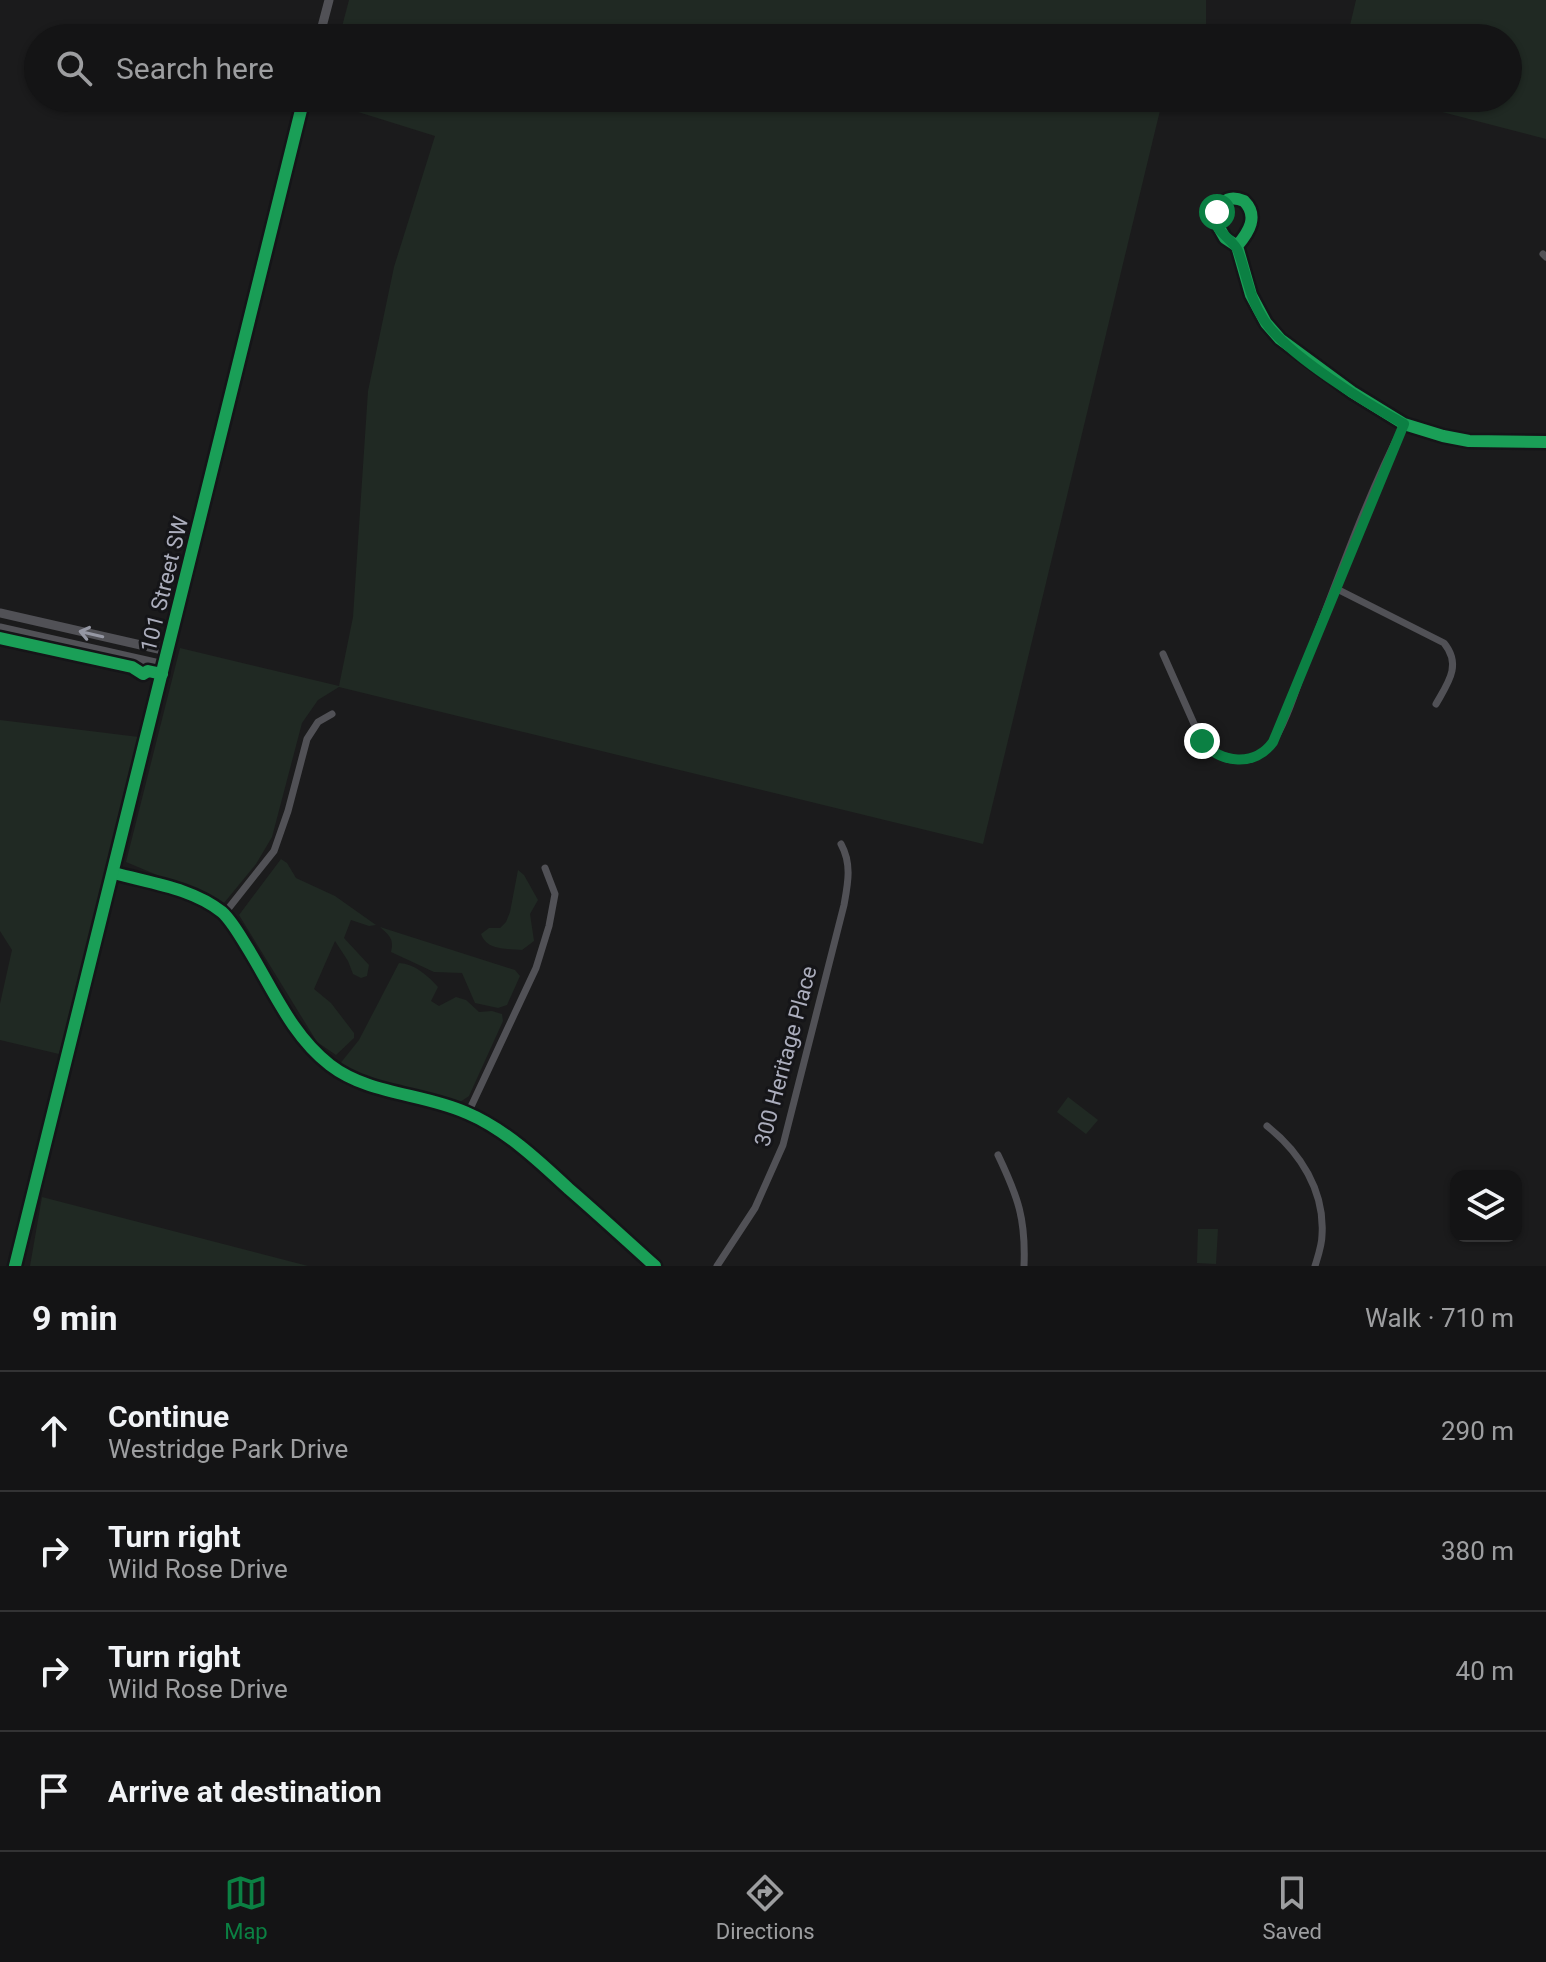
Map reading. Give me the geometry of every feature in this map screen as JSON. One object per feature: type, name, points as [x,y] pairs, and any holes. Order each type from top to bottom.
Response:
[{"type":"street","points":[[323,24],[329,0]]},
{"type":"street","name":"101 Street SW","points":[[15,1266],[301,112]]},
{"type":"street","points":[[1237,246],[1250,230],[1252,213],[1244,201],[1233,198],[1220,205],[1216,221],[1225,238],[1237,246],[1245,279],[1257,308],[1280,339],[1352,392],[1404,424],[1469,441],[1546,442]]},
{"type":"street","points":[[1163,654],[1207,748],[1228,759],[1247,760],[1270,747],[1404,424]]},
{"type":"street","points":[[1335,588],[1444,643],[1453,657],[1454,670],[1436,704]]},
{"type":"street","points":[[0,613],[167,651]]},
{"type":"street","points":[[0,628],[164,665]]},
{"type":"street","points":[[224,914],[274,851],[307,739],[318,722],[332,714]]},
{"type":"street","name":"300 Heritage Place","points":[[717,1266],[755,1208],[783,1145],[844,905],[849,876],[848,861],[841,844]]},
{"type":"street","points":[[468,1113],[536,968],[555,894],[545,868]]},
{"type":"street","points":[[114,873],[179,890],[224,914],[294,1026],[328,1063],[361,1082],[468,1113],[528,1152],[655,1266]]},
{"type":"street","points":[[1267,1126],[1289,1143],[1307,1169],[1318,1197],[1322,1234],[1315,1266]]},
{"type":"street","points":[[998,1155],[1014,1189],[1024,1222],[1024,1266]]},
{"type":"shaded area","points":[[349,0],[1206,0],[1206,24],[343,24]]},
{"type":"shaded area","points":[[1356,0],[1546,0],[1546,139],[1442,112],[1522,112],[1522,24],[1350,24]]},
{"type":"shaded area","points":[[358,112],[1160,112],[983,844],[339,687],[318,700],[302,723],[272,837],[256,864],[224,903],[126,862],[180,648],[339,686],[353,617],[368,391],[394,267],[435,136]]},
{"type":"shaded area","points":[[0,720],[139,737],[59,1054],[0,1040],[0,1004],[12,950],[0,931]]},
{"type":"shaded area","points":[[281,859],[296,878],[335,896],[376,925],[351,920],[344,938],[369,965],[367,976],[361,978],[353,974],[335,941],[314,989],[331,1003],[354,1033],[354,1038],[336,1055],[317,1042],[239,915]]},
{"type":"shaded area","points":[[518,870],[538,900],[530,914],[534,941],[522,950],[498,948],[488,943],[481,934],[489,928],[500,928],[506,922]]},
{"type":"shaded area","points":[[380,927],[515,970],[520,976],[507,1005],[498,1008],[475,1003],[462,973],[434,972],[391,952],[390,938]]},
{"type":"shaded area","points":[[399,963],[410,965],[430,978],[438,987],[431,1001],[439,1006],[456,997],[466,1000],[479,1012],[502,1014],[503,1021],[469,1096],[460,1102],[373,1080],[339,1065],[359,1040]]},
{"type":"shaded area","points":[[1068,1097],[1098,1120],[1086,1134],[1057,1112]]},
{"type":"shaded area","points":[[42,1197],[308,1266],[30,1266]]},
{"type":"shaded area","points":[[1198,1229],[1218,1229],[1216,1264],[1197,1263]]},
{"type":"cycle path","points":[[15,1266],[301,112]]},
{"type":"cycle path","points":[[1237,246],[1252,218],[1244,201],[1232,199],[1220,207],[1217,224],[1225,238],[1237,246],[1251,295],[1266,323],[1280,339],[1352,392],[1404,424],[1443,436],[1469,441],[1546,442]]},
{"type":"cycle path","points":[[0,638],[132,667],[143,674],[148,671],[162,674]]},
{"type":"cycle path","points":[[114,873],[198,897],[222,912],[239,933],[293,1025],[330,1065],[345,1075],[379,1088],[450,1106],[495,1128],[534,1157],[655,1266]]},
{"type":"route","points":[[1202,741],[1220,756],[1238,760],[1258,756],[1270,747],[1404,424],[1352,392],[1280,339],[1257,308],[1244,276],[1237,246],[1225,238],[1218,228],[1217,212]]}]
